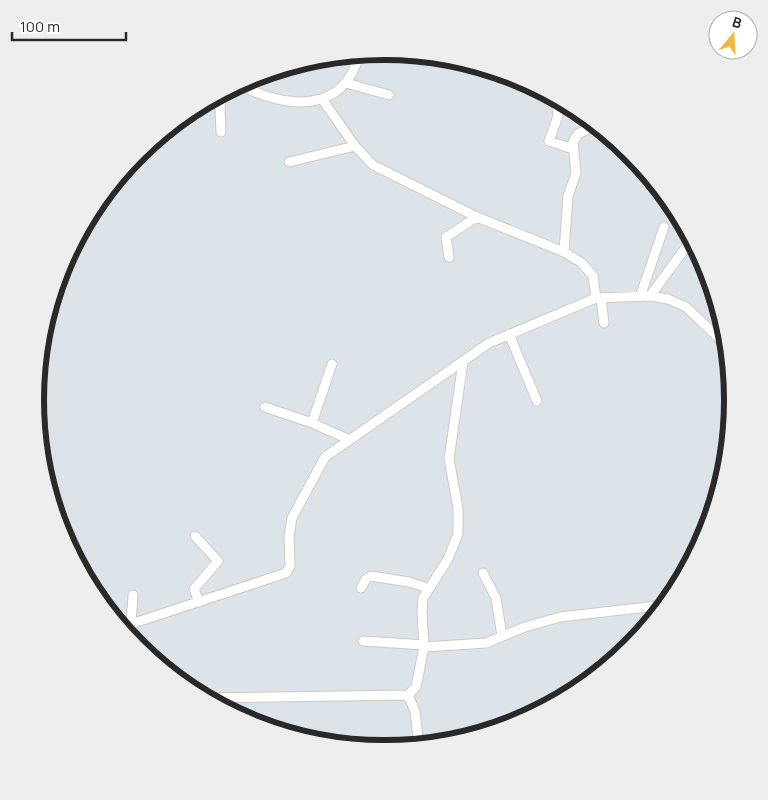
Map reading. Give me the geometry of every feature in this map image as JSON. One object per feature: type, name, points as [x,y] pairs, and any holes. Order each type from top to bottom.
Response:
[{"type":"street","points":[[248,89],[277,100],[300,102],[322,99],[346,83],[354,73],[357,61]]},
{"type":"street","points":[[346,83],[388,95]]},
{"type":"street","points":[[322,99],[355,146],[382,171],[477,217],[564,252],[582,263],[591,272],[604,323]]},
{"type":"street","points":[[221,102],[221,132]]},
{"type":"street","points":[[557,107],[558,116],[549,141],[573,149]]},
{"type":"street","points":[[564,252],[568,196],[576,172],[573,149],[575,138],[588,128]]},
{"type":"street","points":[[289,162],[355,146]]},
{"type":"street","points":[[449,257],[446,237],[477,217]]},
{"type":"street","points":[[640,297],[664,227]]},
{"type":"street","points":[[650,296],[687,246]]},
{"type":"street","points":[[131,624],[286,573],[290,566],[289,536],[292,518],[325,457],[483,347],[509,334],[599,298],[650,296],[668,299],[686,307],[719,338]]},
{"type":"street","points":[[509,334],[537,401]]},
{"type":"street","points":[[222,699],[408,696],[416,687],[424,646],[422,604],[428,588],[448,559],[458,534],[458,508],[449,459],[463,362]]},
{"type":"street","points":[[312,424],[332,364]]},
{"type":"street","points":[[265,407],[350,440]]},
{"type":"street","points":[[195,536],[218,562],[195,586],[194,590],[199,602]]},
{"type":"street","points":[[483,573],[496,598],[502,636]]},
{"type":"street","points":[[362,588],[366,579],[371,576],[409,582],[428,588]]},
{"type":"street","points":[[131,627],[133,595]]},
{"type":"street","points":[[363,640],[424,646],[478,644],[560,617],[655,606]]},
{"type":"street","points":[[408,696],[415,711],[418,738]]}]
